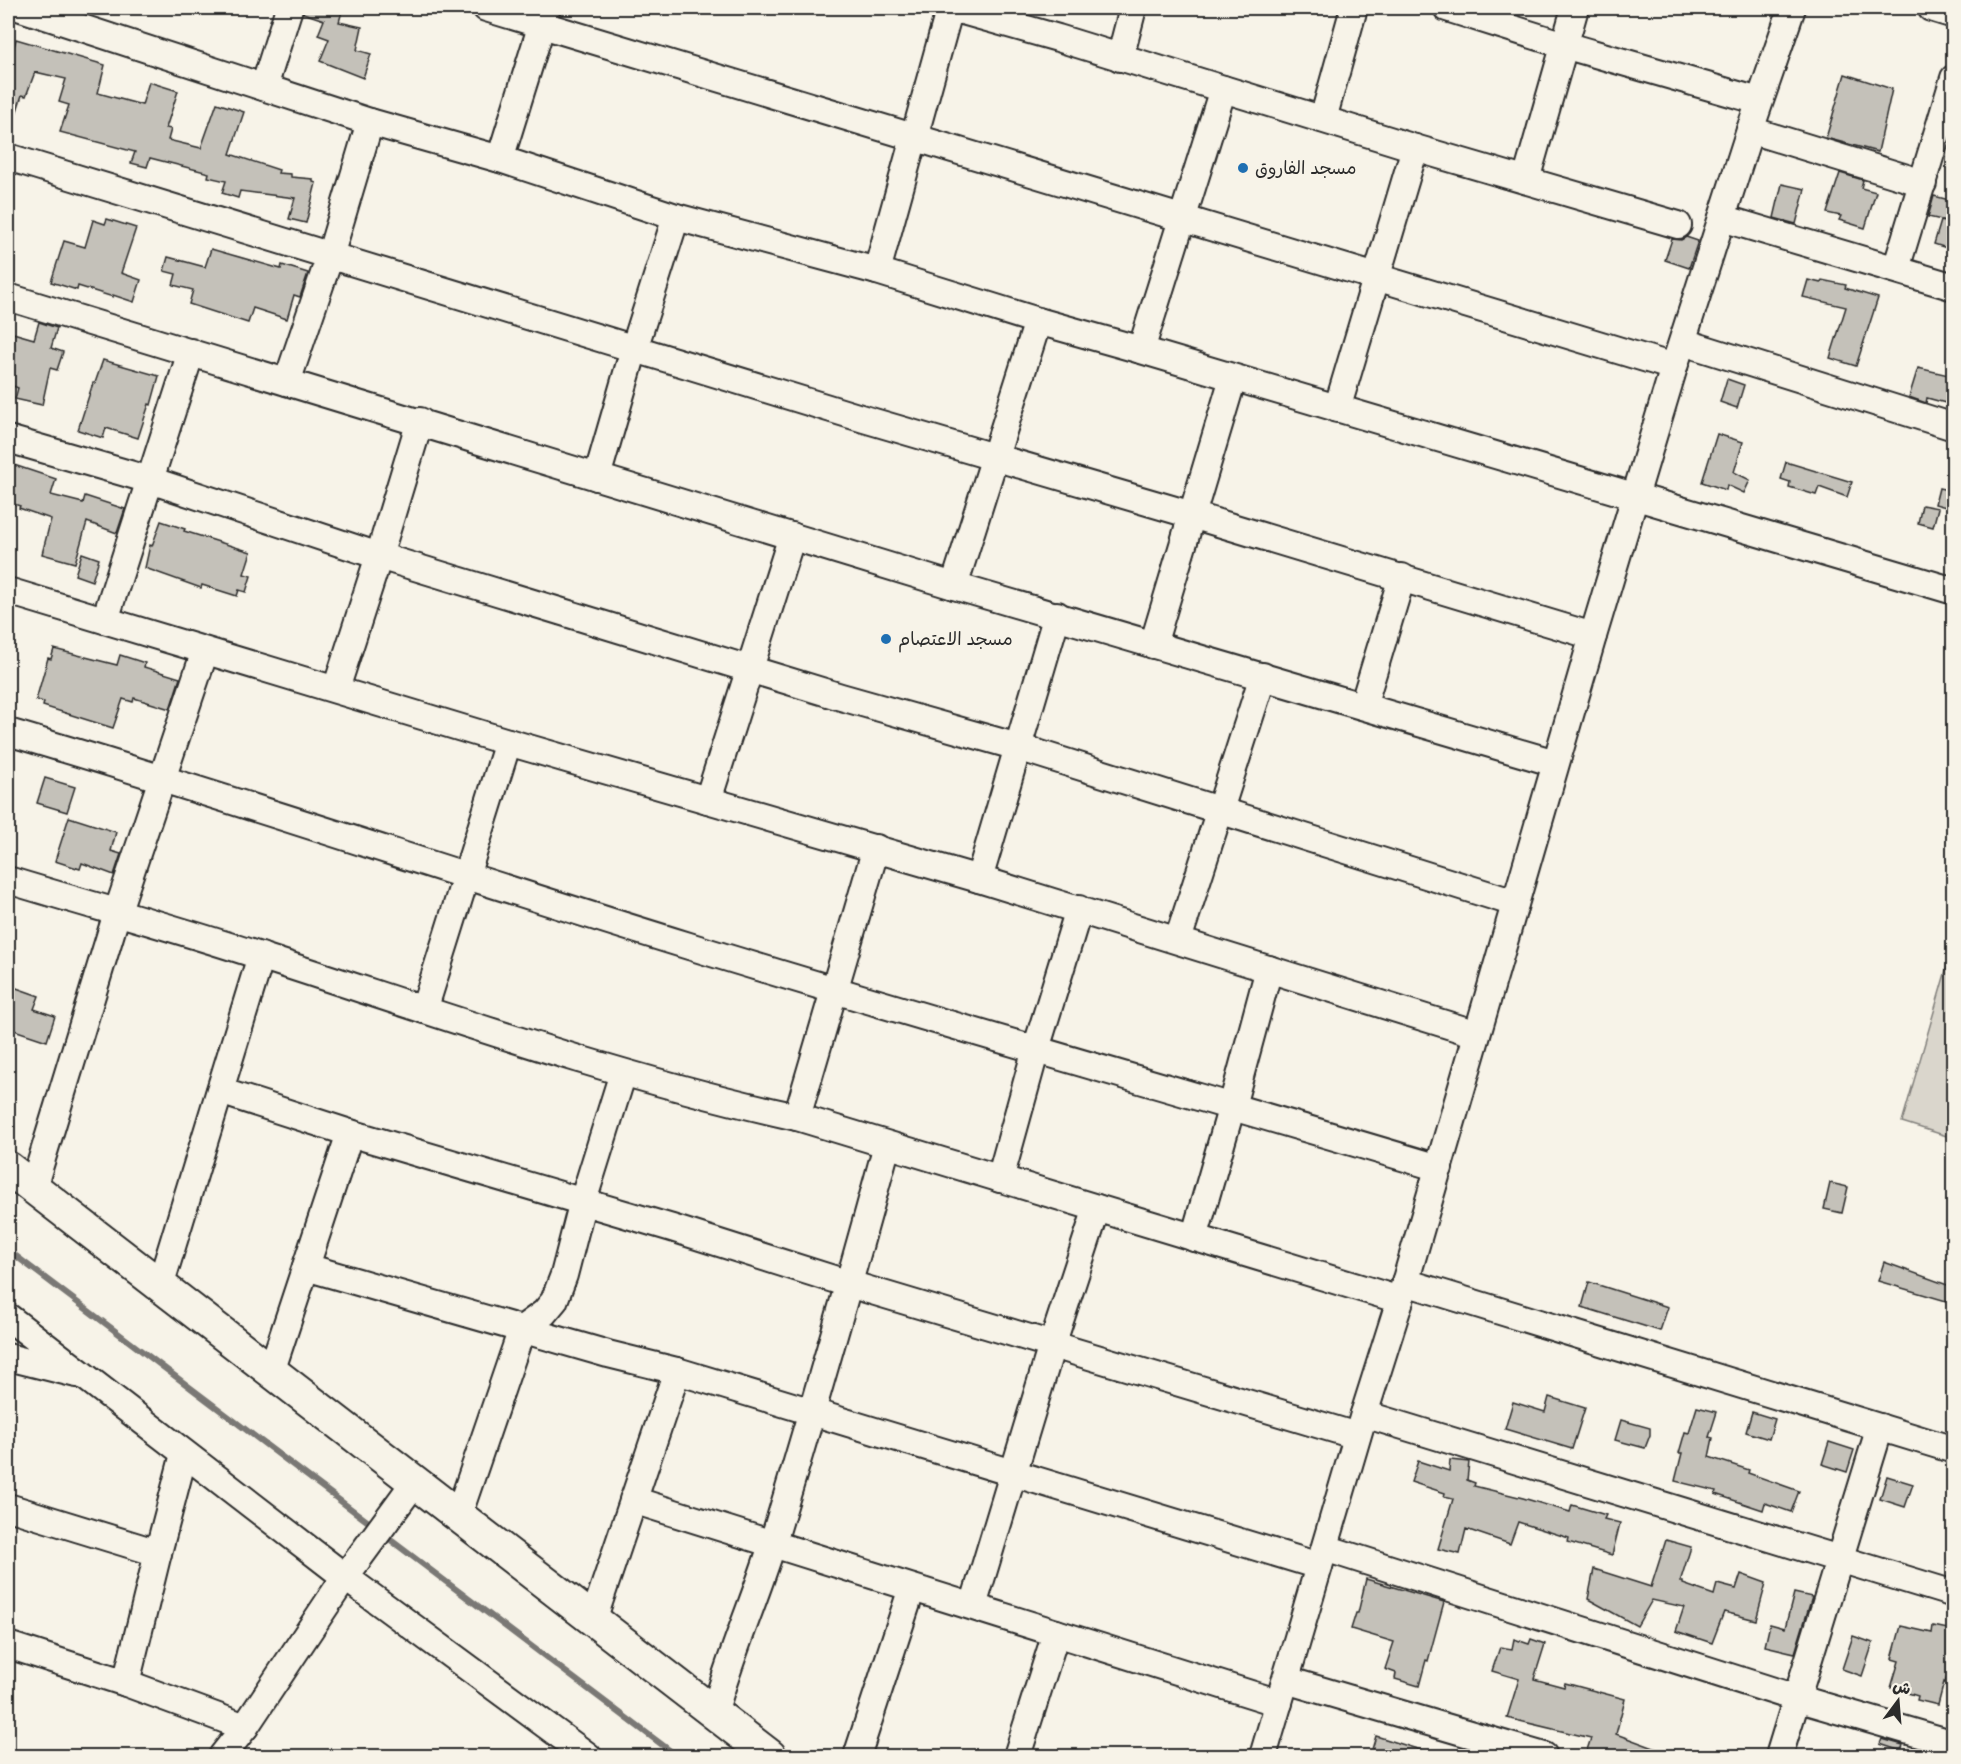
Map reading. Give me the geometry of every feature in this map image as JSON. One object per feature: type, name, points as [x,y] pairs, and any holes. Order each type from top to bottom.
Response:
[{"type":"main road","points":[[8,1168],[770,1756]]},
{"type":"street","points":[[21,8],[370,122],[500,159],[676,218],[877,271],[1038,321],[1953,591]]},
{"type":"street","points":[[264,87],[289,8]]},
{"type":"street","points":[[486,8],[545,16],[915,137],[1674,367]]},
{"type":"street","points":[[877,271],[951,8],[1058,38],[1415,148],[1678,225]]},
{"type":"street","points":[[1120,58],[1133,8]]},
{"type":"street","points":[[1323,119],[1354,8]]},
{"type":"street","points":[[1446,8],[1564,45],[1759,101]]},
{"type":"street","points":[[1526,180],[1575,8]]},
{"type":"street","points":[[1263,1756],[1360,1425],[1403,1291],[1555,763],[1674,367],[1749,130],[1792,8]]},
{"type":"street","points":[[1931,8],[1953,15]]},
{"type":"street","points":[[500,159],[545,16]]},
{"type":"street","points":[[1896,269],[1953,78]]},
{"type":"street","points":[[1141,350],[1223,89]]},
{"type":"street","points":[[287,382],[330,256],[370,122]]},
{"type":"street","points":[[1749,130],[1923,183]]},
{"type":"street","points":[[1337,409],[1415,148]]},
{"type":"street","points":[[8,157],[634,349],[995,458],[1192,514],[1593,636]]},
{"type":"street","points":[[597,477],[634,349],[676,218]]},
{"type":"street","points":[[1722,218],[1953,287]]},
{"type":"street","points":[[8,297],[954,586],[1555,763]]},
{"type":"street","points":[[954,586],[1038,321]]},
{"type":"street","points":[[1683,342],[1953,427]]},
{"type":"street","points":[[105,620],[191,352]]},
{"type":"street","points":[[1153,645],[1233,378]]},
{"type":"street","points":[[336,689],[420,422]]},
{"type":"street","points":[[8,439],[150,480],[379,556],[841,697],[1018,747],[1515,903]]},
{"type":"street","points":[[708,800],[792,537]]},
{"type":"street","points":[[1363,706],[1402,578]]},
{"type":"street","points":[[8,591],[508,742],[979,879],[1477,1034]]},
{"type":"street","points":[[979,879],[1057,615]]},
{"type":"street","points":[[33,1188],[117,913],[205,651]]},
{"type":"street","points":[[1178,940],[1263,676]]},
{"type":"street","points":[[8,732],[162,777],[467,877],[834,989],[1439,1168]]},
{"type":"street","points":[[424,1010],[508,742]]},
{"type":"street","points":[[796,1118],[876,848]]},
{"type":"street","points":[[8,880],[261,956],[623,1073],[796,1118],[1194,1238],[1403,1291],[1880,1427],[1953,1450]]},
{"type":"street","points":[[1000,1179],[1078,909]]},
{"type":"street","points":[[160,1286],[261,956]]},
{"type":"street","points":[[1194,1238],[1269,969]]},
{"type":"street","points":[[458,1516],[522,1329],[544,1313],[554,1301],[564,1275],[583,1201],[623,1073]]},
{"type":"street","points":[[220,1091],[1052,1345],[1360,1425],[1953,1594]]},
{"type":"street","points":[[271,1372],[350,1132]]},
{"type":"street","points":[[714,1714],[722,1684],[772,1544],[849,1284],[887,1145]]},
{"type":"street","points":[[973,1606],[1052,1345],[1097,1208]]},
{"type":"street","points":[[306,1267],[677,1371],[1014,1473],[1322,1557],[1953,1744]]},
{"type":"street","points":[[8,1317],[345,1577],[559,1748],[588,1756]]},
{"type":"street","points":[[8,1357],[85,1376]]},
{"type":"street","points":[[593,1620],[677,1371]]},
{"type":"street","points":[[1779,1756],[1880,1427]]},
{"type":"street","points":[[126,1683],[184,1454]]},
{"type":"street","points":[[222,1756],[345,1577],[414,1483]]},
{"type":"street","points":[[633,1500],[1056,1633],[1544,1756]]},
{"type":"street","points":[[8,1507],[158,1553]]},
{"type":"street","points":[[857,1756],[912,1588]]},
{"type":"street","points":[[1017,1756],[1056,1633]]},
{"type":"street","points":[[8,1646],[126,1683],[244,1727]]},
{"type":"shaded area","points":[[1953,946],[1954,1138],[1902,1122]]},
{"type":"building","points":[[304,8],[343,8],[339,22],[362,27],[357,50],[371,54],[363,78],[320,61],[329,39],[318,35],[324,20],[303,13]]},
{"type":"building","points":[[16,39],[105,65],[98,93],[142,105],[149,82],[178,91],[166,128],[171,129],[168,140],[201,148],[217,103],[244,112],[230,154],[279,170],[278,173],[291,174],[291,177],[313,179],[316,183],[306,223],[289,219],[295,198],[240,191],[238,198],[222,193],[226,181],[208,177],[209,173],[150,158],[147,167],[131,163],[135,152],[60,132],[69,105],[59,102],[66,79],[35,72],[26,96],[22,95],[11,130],[8,129],[8,70]]},
{"type":"building","points":[[1845,74],[1892,89],[1878,152],[1826,138]]},
{"type":"building","points":[[1840,173],[1863,180],[1861,188],[1876,192],[1865,228],[1839,220],[1841,216],[1827,213]]},
{"type":"building","points":[[1782,184],[1805,189],[1796,224],[1774,218]]},
{"type":"building","points":[[1934,196],[1953,201],[1951,222],[1928,217]]},
{"type":"building","points":[[107,219],[136,228],[121,273],[141,280],[134,302],[78,286],[77,290],[51,282],[64,241],[85,247],[93,220],[105,224]]},
{"type":"building","points":[[1941,221],[1953,225],[1953,250],[1934,244]]},
{"type":"building","points":[[1686,237],[1698,241],[1689,268],[1665,260],[1672,239],[1681,240]]},
{"type":"building","points":[[211,249],[281,269],[282,265],[308,273],[300,297],[294,295],[287,319],[253,308],[248,323],[189,304],[193,290],[173,285],[176,274],[164,271],[168,257],[205,267]]},
{"type":"building","points":[[1808,280],[1821,283],[1822,280],[1846,285],[1845,288],[1878,298],[1856,366],[1830,358],[1846,307],[1803,297]]},
{"type":"building","points":[[39,322],[57,328],[51,348],[63,352],[57,370],[50,368],[42,405],[15,399],[18,388],[8,384],[8,349],[13,333],[34,339]]},
{"type":"building","points":[[103,360],[159,376],[138,438],[106,428],[103,438],[78,430]]},
{"type":"building","points":[[1918,368],[1953,376],[1953,405],[1927,398],[1926,403],[1909,397]]},
{"type":"building","points":[[1727,379],[1744,385],[1737,408],[1720,402]]},
{"type":"building","points":[[1717,434],[1743,442],[1734,472],[1750,480],[1744,493],[1727,485],[1726,490],[1702,482]]},
{"type":"building","points":[[1786,462],[1852,482],[1847,497],[1819,487],[1816,495],[1789,487],[1790,482],[1781,479]]},
{"type":"building","points":[[8,463],[56,479],[51,495],[83,503],[85,496],[125,509],[117,533],[87,522],[75,563],[42,554],[51,519],[8,502]]},
{"type":"building","points":[[1939,488],[1953,491],[1953,509],[1935,504]]},
{"type":"building","points":[[1922,505],[1938,508],[1933,527],[1918,523]]},
{"type":"building","points":[[161,521],[185,529],[184,531],[251,552],[244,574],[251,576],[246,592],[239,590],[237,596],[202,585],[201,588],[145,568],[150,545],[152,546]]},
{"type":"building","points":[[82,553],[99,559],[92,581],[75,575]]},
{"type":"building","points":[[54,649],[117,665],[120,655],[145,663],[144,667],[180,678],[170,709],[134,698],[133,702],[123,699],[113,728],[43,706],[44,702],[36,700],[48,658],[51,659]]},
{"type":"building","points":[[45,778],[75,787],[67,812],[37,803]]},
{"type":"building","points":[[69,817],[116,832],[111,851],[121,854],[114,875],[82,863],[80,869],[55,861]]},
{"type":"building","points":[[8,985],[39,996],[34,1009],[55,1016],[47,1041],[8,1028]]},
{"type":"building","points":[[1830,1183],[1848,1187],[1842,1213],[1824,1209]]},
{"type":"building","points":[[1884,1262],[1953,1287],[1953,1303],[1878,1281]]},
{"type":"building","points":[[1589,1282],[1668,1307],[1660,1331],[1582,1307]]},
{"type":"building","points":[[1549,1397],[1585,1408],[1572,1449],[1505,1429],[1513,1402],[1545,1412]]},
{"type":"building","points":[[1697,1407],[1717,1412],[1709,1437],[1713,1438],[1709,1457],[1749,1470],[1748,1473],[1799,1491],[1791,1512],[1765,1503],[1763,1510],[1715,1494],[1716,1491],[1675,1481],[1685,1432],[1689,1433]]},
{"type":"building","points":[[1752,1412],[1775,1419],[1769,1439],[1746,1432]]},
{"type":"building","points":[[1621,1420],[1650,1428],[1645,1448],[1615,1440]]},
{"type":"building","points":[[1829,1442],[1854,1450],[1847,1472],[1822,1464]]},
{"type":"building","points":[[1450,1460],[1469,1462],[1467,1480],[1475,1483],[1474,1486],[1570,1512],[1572,1505],[1606,1515],[1604,1519],[1620,1523],[1612,1555],[1568,1542],[1569,1538],[1518,1522],[1510,1544],[1466,1529],[1460,1554],[1438,1549],[1453,1499],[1444,1497],[1445,1493],[1411,1482],[1418,1461],[1449,1471]]},
{"type":"building","points":[[1887,1476],[1913,1484],[1905,1507],[1880,1499]]},
{"type":"building","points":[[1666,1540],[1691,1547],[1680,1582],[1683,1584],[1714,1595],[1717,1584],[1736,1589],[1741,1574],[1766,1583],[1756,1620],[1724,1612],[1712,1643],[1676,1631],[1684,1607],[1652,1600],[1637,1626],[1588,1599],[1594,1569],[1651,1587]]},
{"type":"building","points":[[1366,1579],[1444,1602],[1419,1686],[1395,1679],[1396,1673],[1385,1669],[1394,1642],[1351,1629],[1356,1613],[1358,1613]]},
{"type":"building","points":[[1794,1593],[1812,1597],[1795,1653],[1765,1646],[1770,1624],[1785,1628]]},
{"type":"building","points":[[1901,1626],[1932,1633],[1933,1626],[1953,1630],[1953,1659],[1938,1705],[1917,1700],[1918,1696],[1891,1688],[1899,1661],[1892,1659]]},
{"type":"building","points":[[1853,1636],[1873,1643],[1862,1676],[1842,1669]]},
{"type":"building","points":[[1514,1639],[1529,1644],[1531,1639],[1545,1644],[1534,1679],[1564,1687],[1565,1683],[1625,1699],[1616,1734],[1673,1756],[1585,1756],[1591,1738],[1507,1718],[1519,1679],[1492,1671],[1500,1647],[1512,1649]]},
{"type":"building","points":[[1376,1736],[1430,1753],[1429,1756],[1370,1756]]},
{"type":"building","points":[[1882,1739],[1903,1745],[1901,1751],[1880,1744]]},
{"type":"waterway","points":[[8,1250],[367,1521]]},
{"type":"waterway","points":[[392,1541],[677,1756]]},
{"type":"place","name":"مسجد الفاروق","points":[[1243,168]]},
{"type":"place","name":"مسجد الاعتصام","points":[[886,639]]}]
